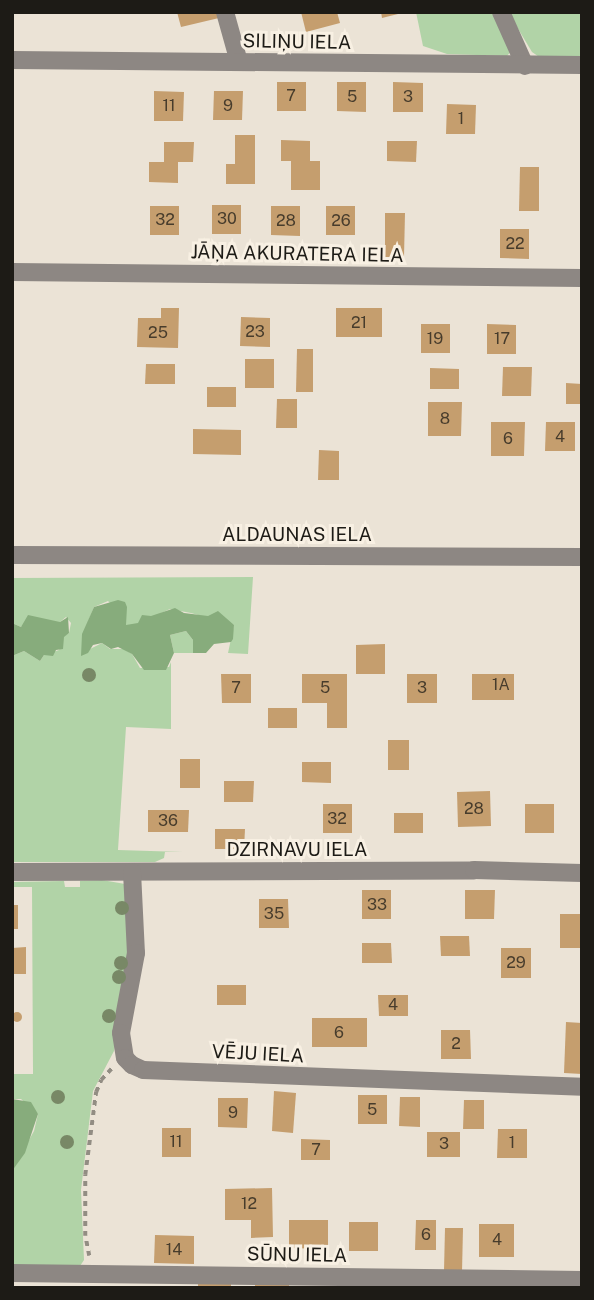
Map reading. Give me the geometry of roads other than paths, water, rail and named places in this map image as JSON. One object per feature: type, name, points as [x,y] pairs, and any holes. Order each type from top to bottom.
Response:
[{"type":"street","points":[[225,12],[239,62]]},
{"type":"street","points":[[501,12],[525,66]]},
{"type":"street","name":"SILIŅU IELA","points":[[12,60],[582,65]]},
{"type":"street","name":"JĀŅA AKURATERA IELA","points":[[12,272],[582,278]]},
{"type":"street","name":"ALDAUNAS IELA","points":[[12,555],[582,557]]},
{"type":"street","name":"DZIRNAVU IELA","points":[[12,872],[474,870],[582,873]]},
{"type":"street","name":"VĒJU IELA","points":[[132,872],[136,953],[121,1033],[125,1058],[143,1070],[582,1087]]},
{"type":"street","name":"SŪNU IELA","points":[[12,1273],[582,1280]]}]
